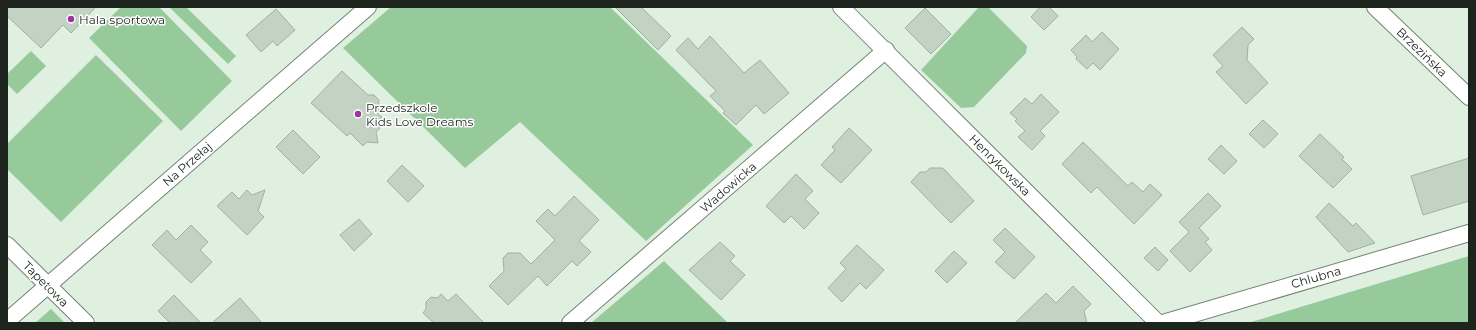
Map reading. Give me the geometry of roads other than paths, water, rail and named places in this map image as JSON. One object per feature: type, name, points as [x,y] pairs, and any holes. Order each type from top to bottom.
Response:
[{"type":"street","name":"Na Przełaj","points":[[7,321],[368,7]]},
{"type":"street","name":"Henrykowska","points":[[841,7],[886,50],[1158,323]]},
{"type":"street","name":"Brzezińska","points":[[1375,7],[1469,97]]},
{"type":"street","name":"Wadowicka","points":[[570,323],[886,50]]},
{"type":"street","name":"Chlubna","points":[[1162,323],[1469,233]]},
{"type":"street","name":"Tapetowa","points":[[7,245],[86,323]]},
{"type":"place","name":"Hala sportowa","points":[[71,19]]},
{"type":"place","name":"Przedszkole Kids Love Dreams","points":[[358,114]]}]
